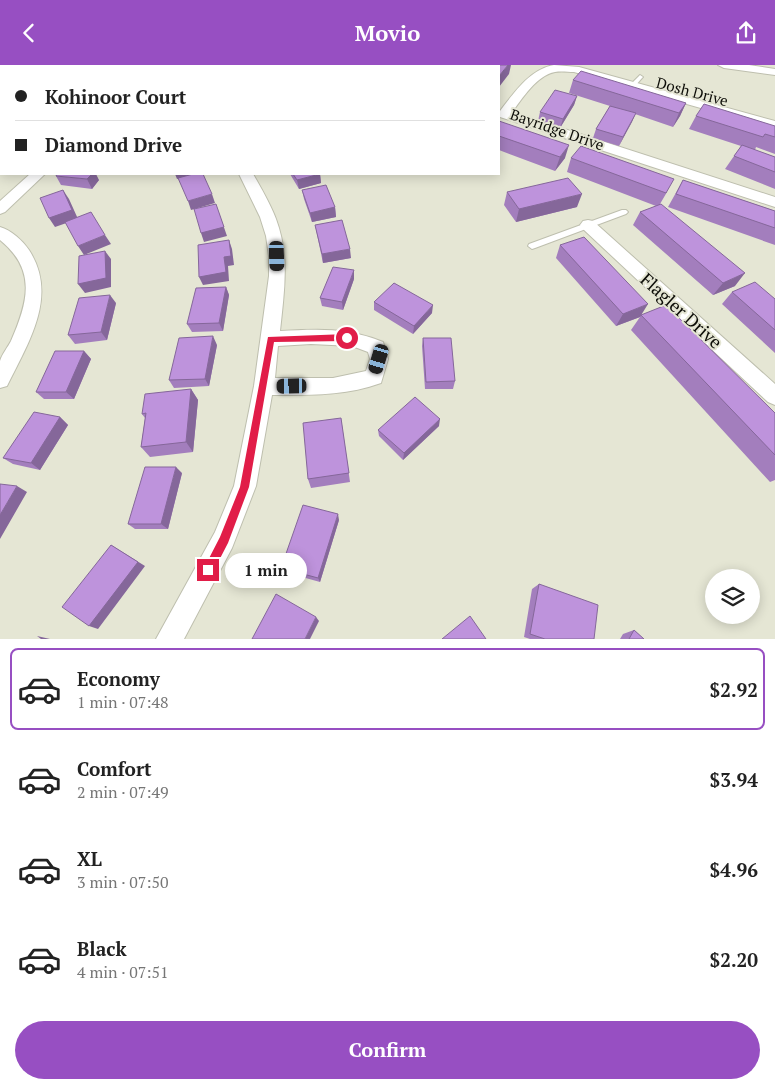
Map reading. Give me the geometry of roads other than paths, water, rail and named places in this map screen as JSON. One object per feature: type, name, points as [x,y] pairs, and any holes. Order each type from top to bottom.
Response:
[{"type":"street","points":[[725,65],[775,72]]},
{"type":"street","name":"Dosh Drive","points":[[618,68],[636,81],[658,84],[775,115]]},
{"type":"street","name":"Bayridge Drive","points":[[775,125],[636,81],[576,69],[549,69],[540,74],[504,114],[775,202]]},
{"type":"street","points":[[0,209],[37,175]]},
{"type":"street","points":[[169,639],[224,540],[245,487],[264,386],[278,276],[274,236],[262,203],[247,175]]},
{"type":"street","name":"Flagler Drive","points":[[588,225],[775,396]]},
{"type":"street","points":[[0,233],[18,245],[29,261],[36,286],[28,327],[0,380]]},
{"type":"street","points":[[264,386],[338,386],[361,382],[374,377],[379,359],[376,347],[366,341],[347,338],[270,339]]},
{"type":"lane","points":[[532,246],[624,212]]}]
